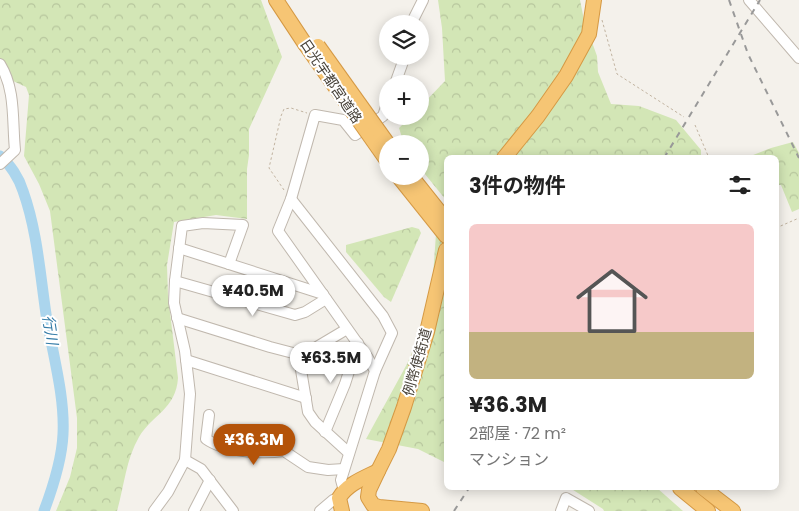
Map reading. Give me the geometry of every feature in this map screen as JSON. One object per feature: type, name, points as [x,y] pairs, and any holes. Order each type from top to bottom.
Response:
[{"type":"highway","name":"日光宇都宮道路","points":[[276,0],[381,135]]},
{"type":"highway","name":"日光宇都宮道路","points":[[288,0],[309,42],[379,148]]},
{"type":"highway","points":[[506,155],[538,116],[566,76],[589,34],[594,3]]},
{"type":"highway","points":[[410,185],[442,220]]},
{"type":"highway","name":"例幣使街道","points":[[422,511],[379,507],[373,505],[368,497],[378,471],[390,449],[404,407],[427,332],[444,259]]},
{"type":"highway","points":[[342,500],[360,480],[378,471]]},
{"type":"highway","points":[[682,490],[708,511]]},
{"type":"highway","points":[[696,490],[721,511]]},
{"type":"highway","points":[[706,490],[733,511]]},
{"type":"street","points":[[415,15],[422,0]]},
{"type":"street","points":[[749,0],[799,58]]},
{"type":"street","points":[[0,64],[6,74],[10,87],[15,150],[0,164]]},
{"type":"street","points":[[375,371],[358,343],[278,231],[315,115],[343,120],[355,135],[379,119]]},
{"type":"street","points":[[290,198],[383,316],[392,333],[375,371],[344,469],[341,480],[342,500],[333,500],[320,511]]},
{"type":"street","points":[[154,511],[168,492],[185,460],[190,394],[186,360],[174,302],[182,226],[203,223],[243,225],[229,264]]},
{"type":"street","points":[[179,248],[324,297]]},
{"type":"street","points":[[175,280],[294,315],[305,312],[324,297]]},
{"type":"street","points":[[177,318],[270,347],[300,354],[317,349],[347,328]]},
{"type":"street","points":[[325,432],[345,384],[358,343]]},
{"type":"street","points":[[300,354],[308,412],[325,432],[349,453]]},
{"type":"street","points":[[186,360],[306,398]]},
{"type":"street","points":[[209,415],[206,438],[212,443],[250,453],[268,454],[284,452],[308,467],[328,470],[344,469]]},
{"type":"street","points":[[185,460],[201,469],[233,511]]},
{"type":"street","points":[[194,511],[210,480]]},
{"type":"street","points":[[560,511],[566,498],[589,511]]},
{"type":"path","points":[[594,3],[601,16],[616,74],[684,118]]},
{"type":"path","points":[[290,198],[269,168],[281,116],[284,109],[291,108],[315,115]]},
{"type":"path","points":[[695,125],[708,155]]},
{"type":"path","points":[[779,227],[799,218]]},
{"type":"green space","points":[[0,0],[261,0],[282,57],[249,129],[247,219],[216,215],[174,222],[167,265],[168,296],[178,378],[176,389],[163,411],[144,429],[139,437],[128,464],[117,511],[56,511],[70,477],[77,448],[77,418],[50,211],[39,184],[24,156],[29,95],[26,87],[0,75]]},
{"type":"green space","points":[[438,0],[580,0],[584,20],[597,56],[598,72],[611,104],[639,106],[676,120],[701,150],[701,155],[444,155],[444,198],[429,179],[429,135],[401,135],[399,128],[402,125],[429,125],[429,98],[445,81],[442,28]]},
{"type":"green space","points":[[793,142],[799,153],[799,209],[792,212],[781,185],[779,185],[779,155],[753,155]]},
{"type":"green space","points":[[412,227],[419,229],[421,233],[391,302],[384,297],[346,252],[346,245]]},
{"type":"green space","points":[[436,234],[444,245],[444,462],[418,449],[366,439],[407,364],[426,320],[430,319]]},
{"type":"green space","points":[[573,490],[659,490],[683,511],[604,511]]},
{"type":"waterway","name":"行川","points":[[0,156],[11,167],[19,181],[32,221],[62,404],[63,434],[61,454],[54,483],[44,511]]},
{"type":"railway","points":[[729,0],[748,54],[799,158]]},
{"type":"railway","points":[[666,155],[760,0]]},
{"type":"railway","points":[[454,511],[468,490]]}]
